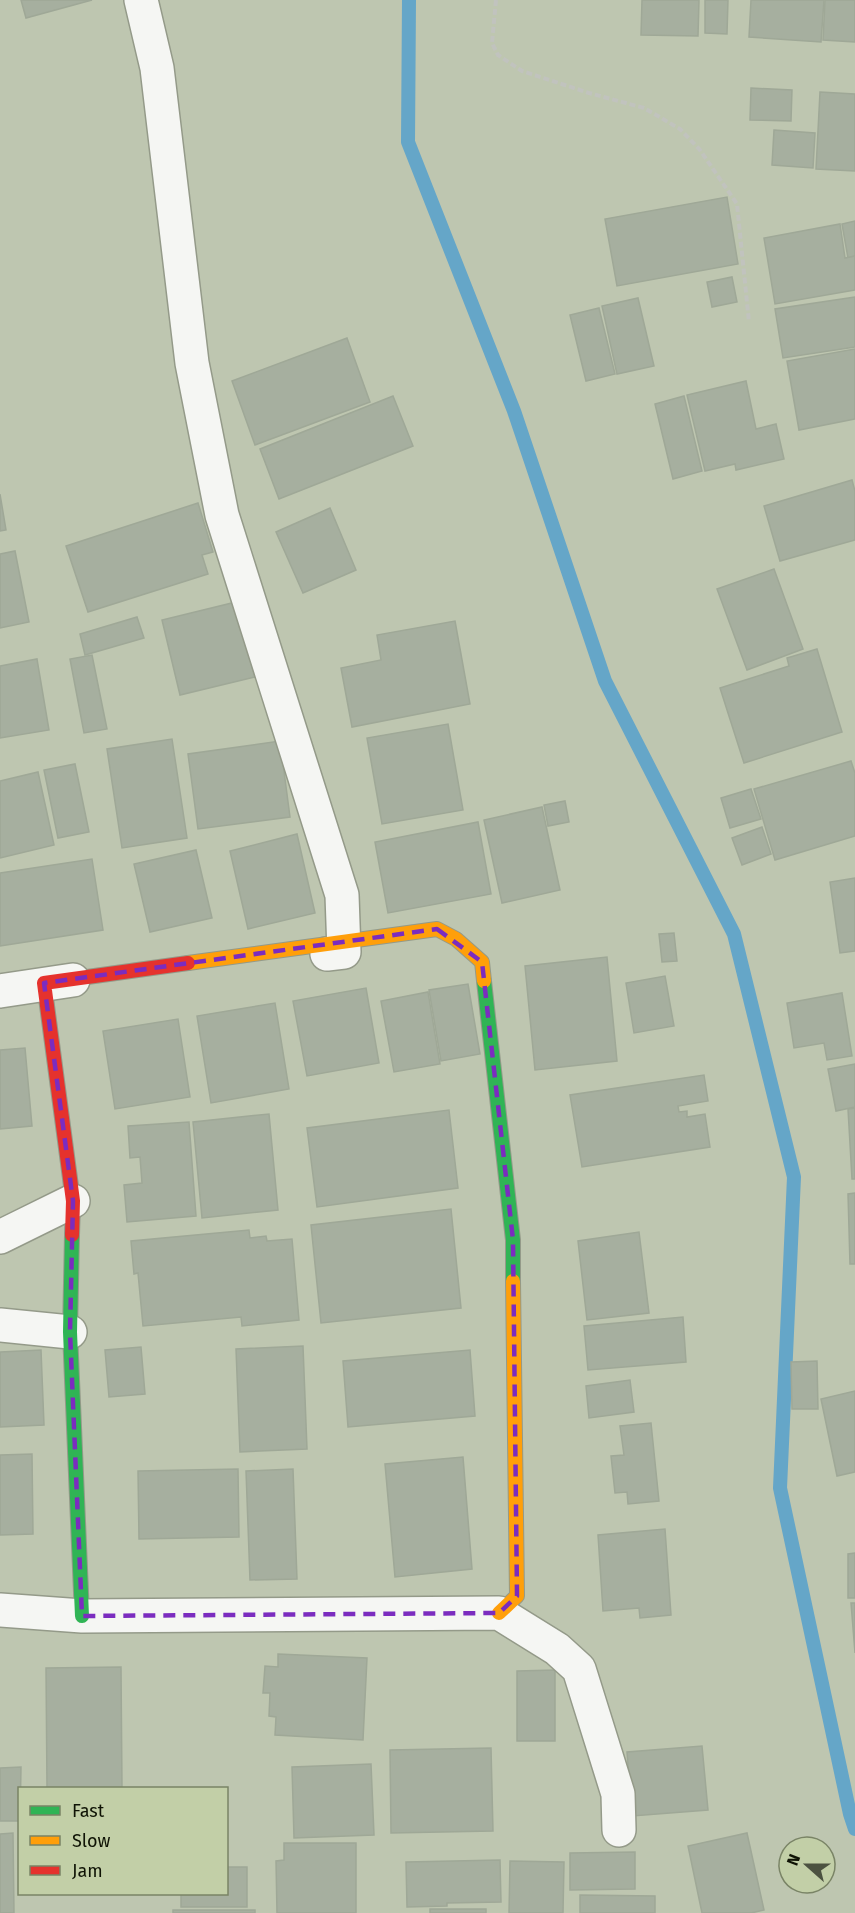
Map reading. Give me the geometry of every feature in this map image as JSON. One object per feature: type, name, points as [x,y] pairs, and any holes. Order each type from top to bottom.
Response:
[{"type":"street","points":[[44,983],[344,952],[342,896],[222,515],[192,363],[157,68],[141,0]]},
{"type":"street","points":[[0,991],[437,929],[456,939],[482,962],[513,1240],[517,1596],[499,1613]]},
{"type":"street","points":[[44,983],[74,1201],[70,1332],[82,1616]]},
{"type":"street","points":[[0,1238],[74,1201]]},
{"type":"street","points":[[0,1325],[70,1332]]},
{"type":"street","points":[[0,1610],[82,1616],[499,1613],[558,1649],[579,1669],[618,1794],[619,1830]]},
{"type":"path","points":[[496,0],[492,43],[498,55],[522,71],[644,108],[680,129],[700,150],[737,204],[750,322]]},
{"type":"highlighted area","points":[[437,929],[482,962],[513,1240],[517,1596],[499,1613],[82,1616],[70,1332],[73,1201],[44,983]]},
{"type":"building","points":[[21,0],[92,0],[26,18]]},
{"type":"building","points":[[642,0],[699,0],[698,36],[641,35]]},
{"type":"building","points":[[705,0],[728,0],[727,34],[705,33]]},
{"type":"building","points":[[751,0],[824,0],[821,42],[749,37]]},
{"type":"building","points":[[825,0],[855,0],[855,42],[823,40]]},
{"type":"building","points":[[751,88],[792,90],[791,121],[750,120]]},
{"type":"building","points":[[820,92],[855,94],[855,171],[816,169]]},
{"type":"building","points":[[774,130],[815,133],[813,168],[772,165]]},
{"type":"building","points":[[727,197],[738,264],[617,286],[605,219]]},
{"type":"building","points":[[855,221],[855,256],[848,258],[842,224]]},
{"type":"building","points":[[840,224],[845,258],[855,256],[855,290],[775,304],[764,238]]},
{"type":"building","points":[[732,277],[737,302],[712,307],[707,282]]},
{"type":"building","points":[[855,297],[855,347],[783,358],[775,309]]},
{"type":"building","points":[[638,298],[654,366],[617,374],[602,306]]},
{"type":"building","points":[[599,308],[615,374],[586,381],[570,315]]},
{"type":"building","points":[[347,338],[370,402],[255,445],[232,381]]},
{"type":"building","points":[[855,349],[855,419],[799,430],[787,361]]},
{"type":"building","points":[[746,381],[756,429],[776,424],[784,459],[736,470],[735,464],[705,471],[687,395]]},
{"type":"building","points":[[393,396],[413,446],[279,499],[260,449]]},
{"type":"building","points":[[684,396],[702,471],[673,479],[655,404]]},
{"type":"building","points":[[852,480],[855,491],[855,540],[780,561],[764,506]]},
{"type":"building","points":[[0,494],[6,530],[0,531]]},
{"type":"building","points":[[198,503],[213,552],[202,555],[208,574],[88,612],[66,546]]},
{"type":"building","points":[[330,508],[356,570],[303,593],[276,532]]},
{"type":"building","points":[[15,551],[29,622],[0,628],[0,554]]},
{"type":"building","points":[[774,569],[803,649],[747,670],[717,589]]},
{"type":"building","points":[[236,602],[255,677],[180,695],[162,620]]},
{"type":"building","points":[[137,617],[144,638],[85,655],[80,634]]},
{"type":"building","points":[[455,621],[470,704],[352,727],[341,668],[381,660],[377,635]]},
{"type":"building","points":[[817,649],[842,732],[744,763],[720,688],[789,666],[787,658]]},
{"type":"building","points":[[92,655],[107,729],[84,733],[70,659]]},
{"type":"building","points":[[37,659],[49,730],[0,738],[0,666]]},
{"type":"building","points":[[448,724],[463,810],[382,824],[367,738]]},
{"type":"building","points":[[172,739],[187,838],[122,848],[107,749]]},
{"type":"building","points":[[280,741],[290,817],[198,829],[188,754]]},
{"type":"building","points":[[851,761],[855,773],[855,836],[775,860],[754,789]]},
{"type":"building","points":[[75,764],[89,832],[58,838],[44,770]]},
{"type":"building","points":[[38,772],[54,845],[0,858],[0,781]]},
{"type":"building","points":[[751,789],[761,819],[730,828],[721,798]]},
{"type":"building","points":[[565,801],[569,822],[548,826],[544,805]]},
{"type":"building","points":[[542,807],[560,890],[502,903],[484,820]]},
{"type":"building","points":[[478,822],[491,894],[388,913],[375,842]]},
{"type":"building","points":[[762,827],[771,854],[742,865],[732,838]]},
{"type":"building","points":[[297,834],[315,913],[248,929],[230,851]]},
{"type":"building","points":[[196,850],[212,918],[150,932],[134,864]]},
{"type":"building","points":[[92,859],[103,930],[0,946],[0,873]]},
{"type":"building","points":[[855,878],[855,951],[840,953],[830,882]]},
{"type":"building","points":[[674,933],[677,961],[662,962],[659,934]]},
{"type":"building","points":[[607,957],[617,1061],[535,1070],[525,966]]},
{"type":"building","points":[[665,976],[674,1026],[634,1033],[626,983]]},
{"type":"building","points":[[468,984],[480,1054],[441,1061],[429,990]]},
{"type":"building","points":[[366,988],[379,1063],[307,1076],[293,1001]]},
{"type":"building","points":[[428,992],[440,1064],[394,1072],[381,1001]]},
{"type":"building","points":[[842,993],[852,1056],[827,1060],[824,1043],[794,1048],[787,1003]]},
{"type":"building","points":[[275,1003],[289,1089],[211,1103],[197,1016]]},
{"type":"building","points":[[178,1019],[190,1097],[115,1109],[103,1031]]},
{"type":"building","points":[[25,1048],[32,1126],[0,1129],[0,1050]]},
{"type":"building","points":[[855,1064],[855,1107],[836,1111],[828,1069]]},
{"type":"building","points":[[704,1075],[708,1101],[678,1106],[679,1112],[687,1111],[687,1117],[705,1114],[710,1147],[582,1167],[570,1095]]},
{"type":"building","points":[[855,1108],[855,1179],[852,1179],[848,1109]]},
{"type":"building","points":[[449,1110],[458,1188],[317,1207],[307,1128]]},
{"type":"building","points":[[269,1114],[278,1210],[202,1218],[193,1122]]},
{"type":"building","points":[[189,1122],[196,1216],[127,1222],[124,1185],[142,1183],[140,1157],[130,1158],[128,1126]]},
{"type":"building","points":[[855,1193],[855,1264],[850,1264],[848,1194]]},
{"type":"building","points":[[451,1209],[461,1308],[321,1323],[311,1225]]},
{"type":"building","points":[[249,1230],[250,1238],[266,1236],[267,1241],[292,1239],[299,1320],[242,1326],[241,1317],[143,1326],[138,1273],[134,1274],[131,1241]]},
{"type":"building","points":[[639,1232],[649,1313],[587,1320],[578,1241]]},
{"type":"building","points":[[683,1317],[686,1362],[588,1370],[584,1326]]},
{"type":"building","points":[[303,1346],[307,1449],[240,1452],[236,1349]]},
{"type":"building","points":[[141,1347],[145,1394],[109,1397],[105,1350]]},
{"type":"building","points":[[41,1350],[44,1425],[0,1427],[0,1352]]},
{"type":"building","points":[[470,1350],[475,1416],[348,1427],[343,1361]]},
{"type":"building","points":[[817,1361],[818,1409],[792,1409],[791,1362]]},
{"type":"building","points":[[630,1380],[634,1412],[589,1418],[586,1386]]},
{"type":"building","points":[[855,1391],[855,1472],[837,1476],[821,1399]]},
{"type":"building","points":[[651,1423],[659,1501],[628,1504],[627,1492],[615,1493],[611,1456],[624,1455],[620,1426]]},
{"type":"building","points":[[32,1454],[33,1534],[0,1535],[0,1455]]},
{"type":"building","points":[[463,1457],[472,1569],[395,1577],[385,1464]]},
{"type":"building","points":[[238,1469],[239,1537],[139,1539],[138,1471]]},
{"type":"building","points":[[293,1469],[297,1579],[250,1580],[246,1471]]},
{"type":"building","points":[[665,1529],[671,1615],[640,1618],[639,1608],[603,1611],[598,1535]]},
{"type":"building","points":[[855,1553],[855,1598],[848,1598],[848,1554]]},
{"type":"building","points":[[851,1603],[855,1603],[855,1653]]},
{"type":"building","points":[[278,1654],[367,1658],[363,1740],[275,1735],[276,1717],[269,1716],[270,1693],[263,1693],[265,1666],[278,1667]]},
{"type":"building","points":[[121,1667],[122,1787],[47,1787],[46,1668]]},
{"type":"building","points":[[555,1670],[555,1741],[517,1741],[517,1671]]},
{"type":"building","points":[[702,1746],[708,1810],[632,1816],[627,1752]]},
{"type":"building","points":[[491,1748],[493,1831],[391,1833],[390,1750]]},
{"type":"building","points":[[371,1764],[374,1835],[294,1838],[292,1767]]},
{"type":"building","points":[[21,1767],[21,1787],[18,1787],[18,1821],[0,1821],[0,1768]]},
{"type":"building","points":[[13,1833],[14,1913],[0,1913],[0,1834]]},
{"type":"building","points":[[747,1833],[764,1910],[751,1913],[702,1913],[688,1846]]},
{"type":"building","points":[[284,1843],[356,1843],[356,1913],[277,1913],[276,1861],[284,1860]]},
{"type":"building","points":[[635,1852],[635,1889],[570,1890],[570,1853]]},
{"type":"building","points":[[500,1860],[501,1902],[447,1903],[447,1906],[407,1907],[406,1862]]},
{"type":"building","points":[[510,1861],[564,1862],[563,1913],[509,1913]]},
{"type":"building","points":[[228,1867],[247,1867],[247,1907],[181,1907],[181,1895],[228,1895]]},
{"type":"building","points":[[580,1895],[655,1896],[655,1913],[580,1913]]},
{"type":"building","points":[[430,1909],[486,1909],[486,1913],[430,1913]]},
{"type":"building","points":[[173,1910],[255,1910],[255,1913],[173,1913]]},
{"type":"waterway","points":[[409,0],[408,142],[514,411],[605,681],[734,934],[794,1177],[780,1488],[855,1829]]},
{"type":"traffic: fast","points":[[484,981],[513,1240],[513,1281]]},
{"type":"traffic: fast","points":[[72,1235],[70,1332],[82,1616]]},
{"type":"traffic: slow","points":[[188,963],[437,929],[456,939],[482,962],[484,981]]},
{"type":"traffic: slow","points":[[499,1613],[517,1596],[513,1281]]},
{"type":"traffic: jam","points":[[72,1235],[73,1201],[44,983],[188,963]]}]
